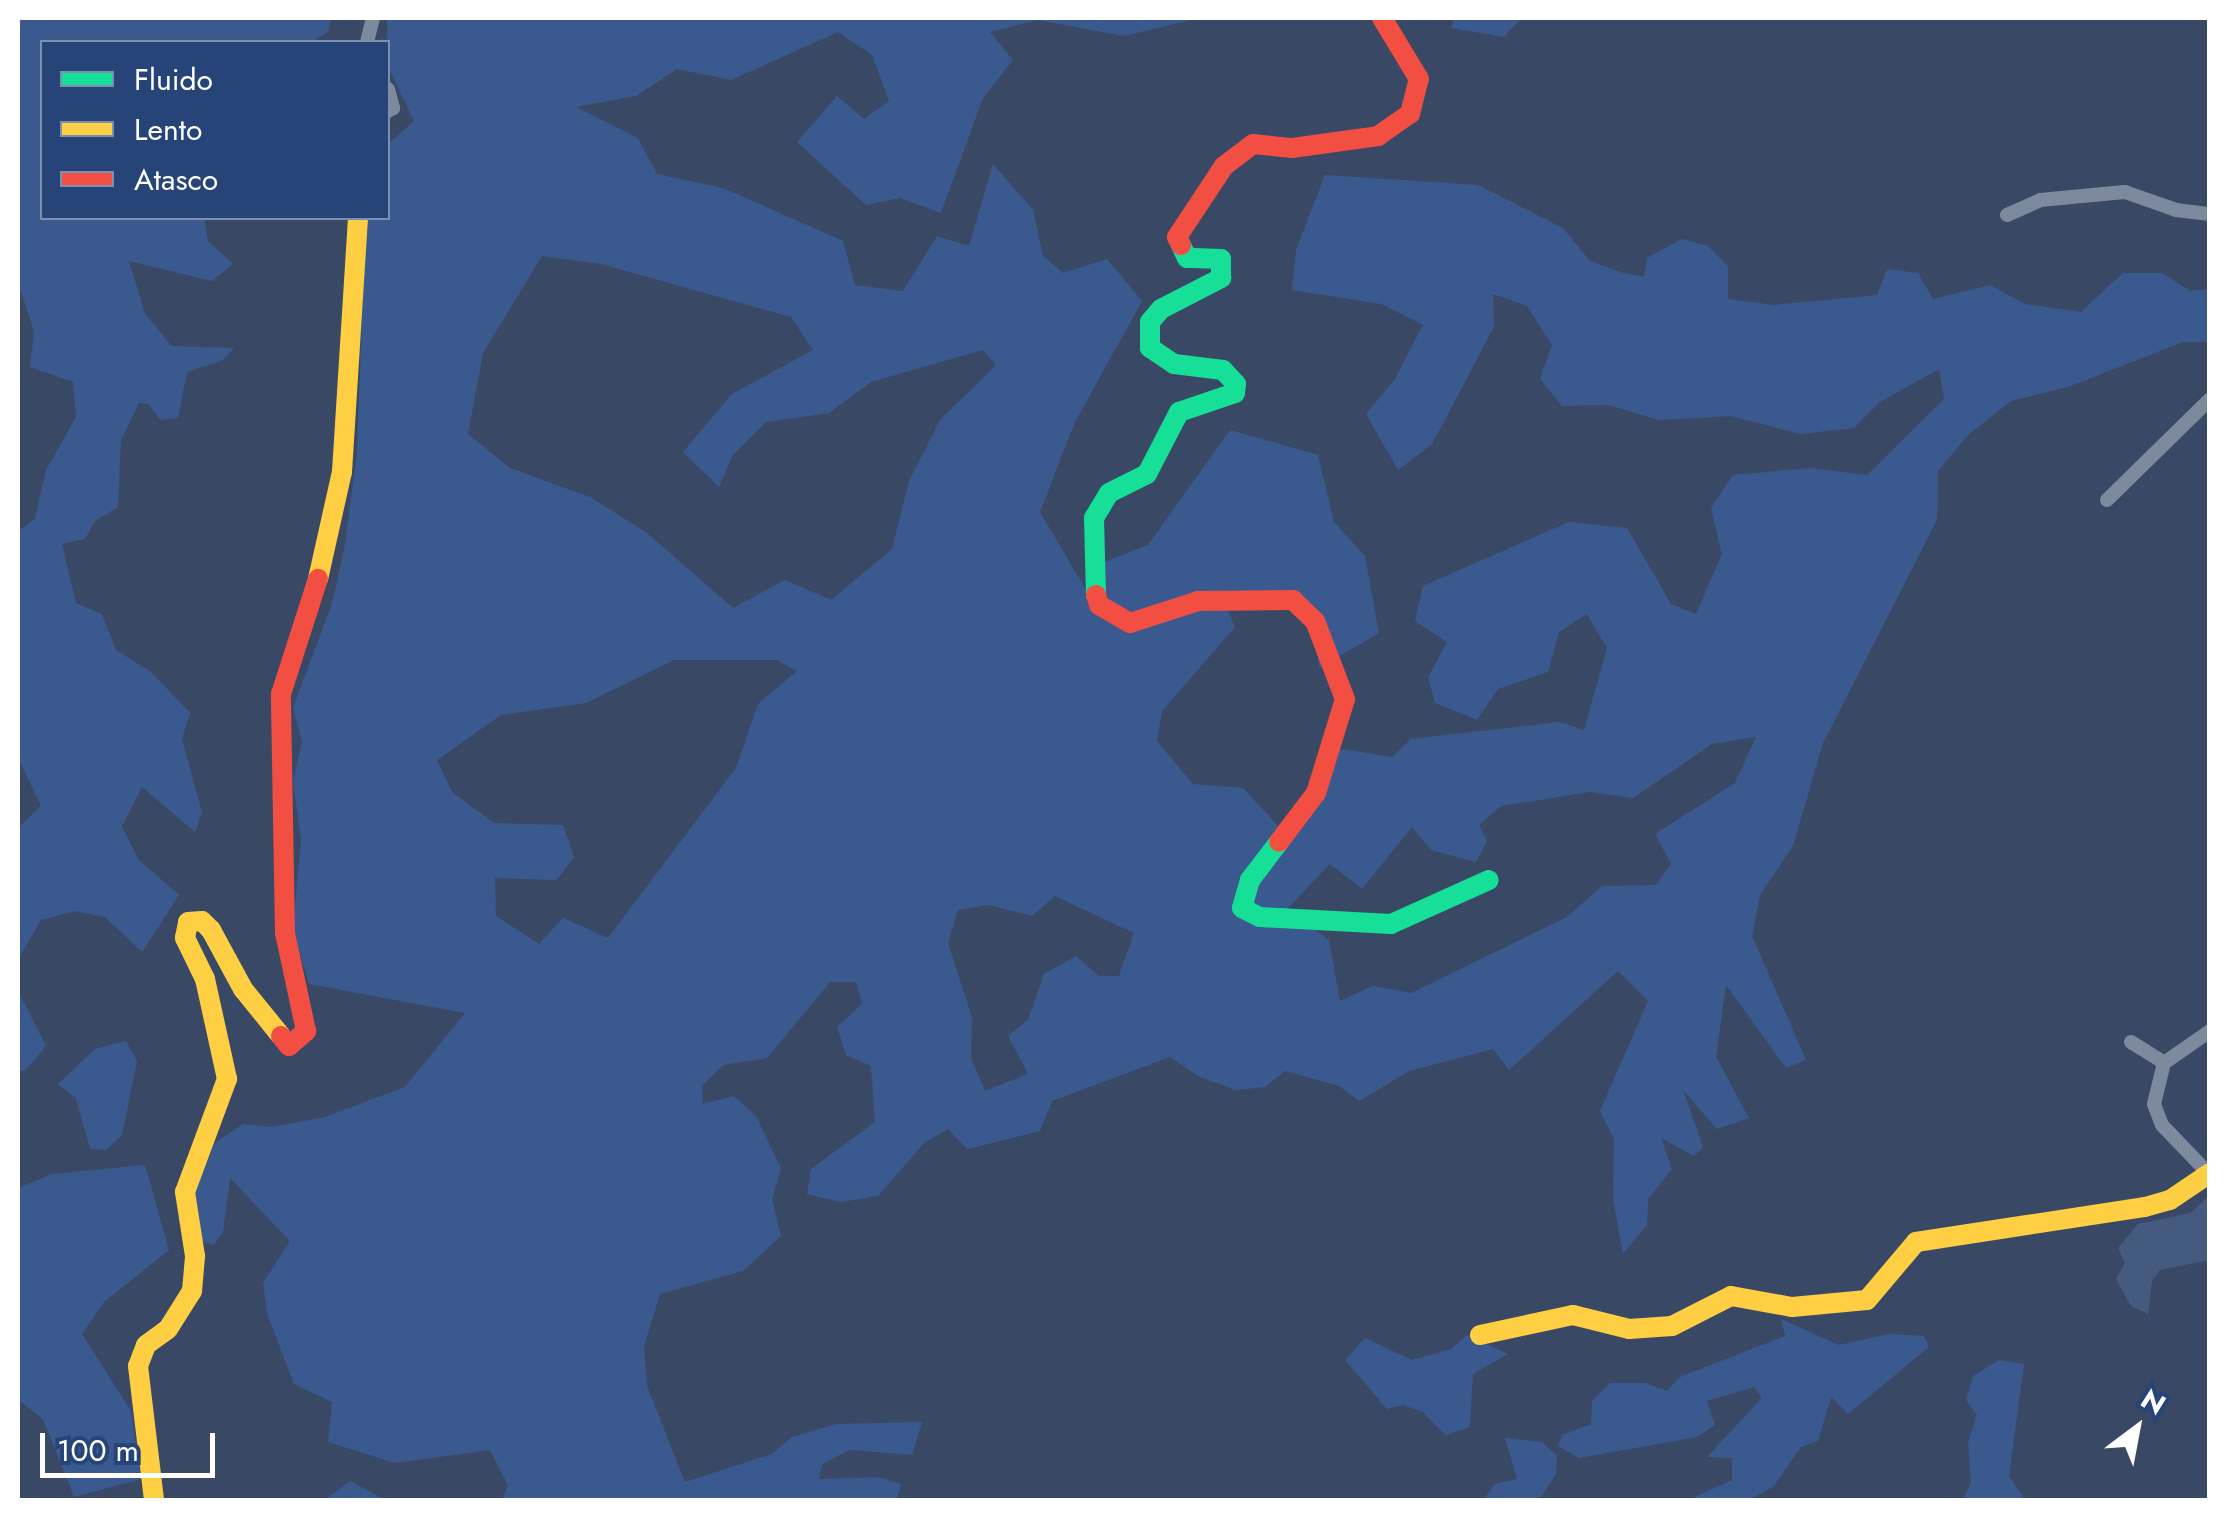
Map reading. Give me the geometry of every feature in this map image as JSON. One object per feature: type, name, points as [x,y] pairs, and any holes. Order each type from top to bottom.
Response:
[{"type":"street","points":[[1382,18],[1419,78],[1410,114],[1378,136],[1292,148],[1254,144],[1224,166],[1177,237],[1182,256],[1214,255],[1224,267],[1216,284],[1161,308],[1150,322],[1150,348],[1174,364],[1224,370],[1236,384],[1234,393],[1179,412],[1147,474],[1109,493],[1094,518],[1093,585],[1098,605],[1130,623],[1198,601],[1293,600],[1315,621],[1343,681],[1337,736],[1316,794],[1250,880],[1242,908],[1260,917],[1392,924],[1489,880]]},
{"type":"street","points":[[2007,215],[2040,200],[2125,192],[2176,210],[2210,214]]},
{"type":"street","points":[[154,1500],[138,1366],[146,1345],[168,1329],[192,1291],[195,1256],[185,1192],[227,1079],[205,979],[185,938],[188,922],[212,930],[243,989],[289,1046],[297,1046],[306,1031],[285,932],[280,694],[329,543],[342,472],[358,220]]},
{"type":"street","points":[[2106,500],[2210,399]]},
{"type":"street","points":[[1480,1335],[1573,1314],[1628,1329],[1658,1328],[1699,1316],[1731,1296],[1792,1307],[1866,1300],[1916,1242],[2170,1200],[2209,1173],[2162,1125],[2154,1104],[2164,1063],[2210,1031]]},
{"type":"street","points":[[2131,1042],[2164,1063]]},
{"type":"shaded area","points":[[18,18],[331,18],[328,32],[315,40],[40,40],[40,220],[204,220],[208,241],[233,264],[212,281],[129,261],[145,314],[172,346],[234,348],[223,360],[187,372],[178,418],[160,420],[149,404],[139,403],[121,441],[118,507],[95,521],[85,539],[62,544],[76,603],[102,614],[116,650],[151,672],[190,713],[182,739],[202,813],[195,832],[142,787],[122,826],[138,859],[179,895],[142,952],[105,917],[75,911],[41,920],[18,959],[18,828],[41,806],[18,758],[18,531],[35,519],[46,470],[76,417],[73,382],[30,367],[34,332],[18,282]]},
{"type":"shaded area","points":[[387,18],[1199,18],[1124,36],[1038,20],[990,32],[1013,60],[983,98],[941,213],[900,198],[866,205],[797,142],[837,96],[864,119],[889,101],[872,55],[838,32],[731,80],[677,69],[636,96],[576,107],[638,138],[657,174],[723,188],[843,241],[855,285],[903,291],[937,236],[969,246],[993,164],[1033,210],[1043,256],[1063,273],[1107,259],[1142,301],[1075,422],[1040,512],[1086,590],[1102,563],[1148,545],[1230,430],[1318,455],[1334,522],[1365,556],[1379,633],[1319,668],[1311,603],[1293,593],[1222,597],[1235,627],[1162,711],[1157,741],[1193,784],[1243,788],[1278,826],[1298,828],[1335,748],[1392,757],[1411,739],[1559,722],[1584,730],[1607,648],[1587,614],[1559,632],[1548,672],[1498,689],[1477,720],[1435,703],[1428,677],[1447,642],[1415,621],[1423,586],[1569,522],[1627,528],[1671,604],[1696,614],[1722,554],[1711,508],[1733,475],[1809,468],[1867,475],[1944,399],[1939,369],[1880,402],[1854,428],[1800,434],[1731,416],[1659,420],[1608,405],[1562,406],[1540,379],[1552,345],[1527,306],[1493,294],[1494,327],[1432,444],[1398,470],[1366,414],[1395,379],[1423,325],[1381,304],[1292,290],[1296,250],[1325,175],[1478,185],[1563,228],[1590,261],[1644,277],[1647,258],[1682,239],[1708,246],[1728,266],[1728,299],[1774,305],[1877,295],[1887,269],[1918,273],[1933,299],[1990,285],[2025,304],[2081,312],[2123,273],[2162,273],[2190,291],[2209,289],[2209,342],[2183,342],[2068,387],[2011,401],[1968,435],[1938,471],[1937,520],[1823,743],[1793,846],[1760,895],[1752,936],[1806,1060],[1786,1068],[1726,985],[1716,1057],[1749,1118],[1717,1129],[1683,1090],[1703,1147],[1694,1156],[1661,1138],[1672,1169],[1648,1199],[1647,1225],[1623,1254],[1613,1199],[1614,1139],[1600,1111],[1648,1001],[1618,971],[1509,1070],[1493,1049],[1409,1071],[1359,1101],[1339,1086],[1285,1071],[1265,1087],[1235,1090],[1198,1076],[1170,1057],[1052,1101],[1040,1131],[968,1149],[948,1129],[924,1143],[878,1196],[841,1202],[807,1194],[811,1169],[875,1122],[871,1066],[846,1055],[837,1027],[862,1004],[856,982],[830,982],[767,1058],[723,1065],[702,1086],[703,1104],[734,1096],[756,1116],[781,1168],[772,1199],[781,1236],[743,1271],[660,1294],[644,1346],[647,1386],[685,1482],[772,1454],[792,1437],[836,1424],[922,1422],[912,1455],[849,1450],[822,1464],[819,1479],[878,1477],[901,1484],[897,1500],[502,1500],[508,1485],[490,1450],[395,1463],[328,1442],[332,1402],[294,1384],[267,1313],[263,1283],[290,1241],[230,1178],[223,1232],[214,1245],[198,1241],[190,1204],[215,1143],[243,1124],[272,1127],[325,1117],[405,1087],[465,1013],[309,984],[293,929],[301,840],[293,781],[302,742],[293,708],[332,603],[344,550],[357,454],[368,220],[390,220],[390,142],[414,121],[390,71]],"holes":[[[542,256],[601,264],[791,317],[813,350],[732,394],[683,452],[719,487],[733,455],[766,422],[829,413],[871,382],[983,350],[996,365],[940,420],[909,481],[892,549],[831,600],[785,580],[733,608],[647,533],[590,497],[510,468],[468,434],[483,353]],[[674,660],[777,660],[797,671],[758,704],[736,768],[608,938],[563,918],[539,944],[496,916],[495,878],[557,880],[574,857],[563,825],[494,823],[452,792],[437,760],[501,715],[586,703]],[[1756,737],[1735,783],[1655,834],[1671,864],[1656,885],[1602,886],[1567,917],[1411,993],[1373,986],[1340,1001],[1329,940],[1287,909],[1330,864],[1362,889],[1412,827],[1431,850],[1476,862],[1487,841],[1479,825],[1501,806],[1590,792],[1633,798],[1712,744]],[[1055,896],[1134,933],[1119,976],[1099,976],[1076,956],[1044,974],[1028,1020],[1008,1036],[1028,1074],[985,1091],[971,1057],[972,1018],[948,943],[958,910],[988,905],[1032,916]]]},
{"type":"shaded area","points":[[1454,18],[1521,18],[1504,37],[1451,28]]},
{"type":"shaded area","points":[[18,991],[46,1046],[25,1071],[18,1070]]},
{"type":"shaded area","points":[[126,1041],[137,1061],[122,1135],[106,1150],[90,1149],[76,1098],[58,1084],[95,1049]]},
{"type":"shaded area","points":[[145,1165],[169,1250],[104,1302],[82,1334],[131,1411],[141,1479],[74,1497],[43,1419],[18,1400],[18,1188],[52,1174]]},
{"type":"shaded area","points":[[2209,1196],[2209,1260],[2160,1270],[2152,1281],[2148,1314],[2131,1306],[2116,1279],[2125,1263],[2118,1248],[2138,1224],[2190,1213]]},
{"type":"shaded area","points":[[1781,1319],[1839,1345],[1889,1334],[1924,1336],[1929,1347],[1848,1414],[1831,1397],[1818,1441],[1801,1447],[1773,1487],[1748,1500],[1688,1500],[1732,1480],[1732,1458],[1707,1457],[1762,1398],[1754,1387],[1707,1401],[1715,1425],[1697,1437],[1579,1458],[1558,1446],[1563,1435],[1591,1424],[1592,1401],[1610,1383],[1646,1383],[1667,1391],[1680,1377],[1785,1336]]},
{"type":"shaded area","points":[[1467,1335],[1508,1354],[1473,1374],[1470,1427],[1446,1435],[1423,1412],[1403,1405],[1387,1409],[1345,1360],[1365,1338],[1412,1360],[1451,1349]]},
{"type":"shaded area","points":[[1999,1360],[2024,1364],[2009,1476],[2025,1500],[1963,1500],[1971,1482],[1968,1442],[1977,1415],[1966,1400],[1973,1376]]},
{"type":"shaded area","points":[[1505,1438],[1542,1442],[1557,1456],[1556,1474],[1539,1500],[1483,1500],[1495,1484],[1517,1479]]},
{"type":"shaded area","points":[[350,1481],[386,1500],[325,1500]]},
{"type":"traffic: fast","points":[[1096,595],[1094,518],[1109,493],[1147,474],[1179,412],[1235,393],[1236,384],[1223,370],[1174,364],[1150,348],[1150,322],[1161,309],[1221,278],[1221,259],[1187,258],[1181,245]]},
{"type":"traffic: fast","points":[[1279,842],[1250,880],[1242,908],[1260,917],[1391,924],[1489,880]]},
{"type":"traffic: slow","points":[[318,579],[342,472],[358,220]]},
{"type":"traffic: slow","points":[[154,1500],[138,1366],[146,1345],[168,1329],[192,1291],[195,1256],[185,1192],[227,1079],[205,979],[185,938],[188,922],[202,921],[211,930],[243,989],[281,1036]]},
{"type":"traffic: slow","points":[[1480,1335],[1573,1315],[1629,1329],[1672,1326],[1731,1296],[1792,1307],[1867,1300],[1916,1242],[2145,1207],[2170,1200],[2210,1173]]},
{"type":"traffic: jam","points":[[1181,245],[1177,237],[1224,166],[1253,144],[1292,148],[1378,136],[1410,114],[1419,79],[1382,18]]},
{"type":"traffic: jam","points":[[281,1036],[289,1046],[306,1031],[285,933],[281,694],[318,579]]},
{"type":"traffic: jam","points":[[1096,595],[1099,605],[1130,623],[1198,601],[1293,600],[1315,621],[1345,699],[1316,793],[1279,842]]}]
